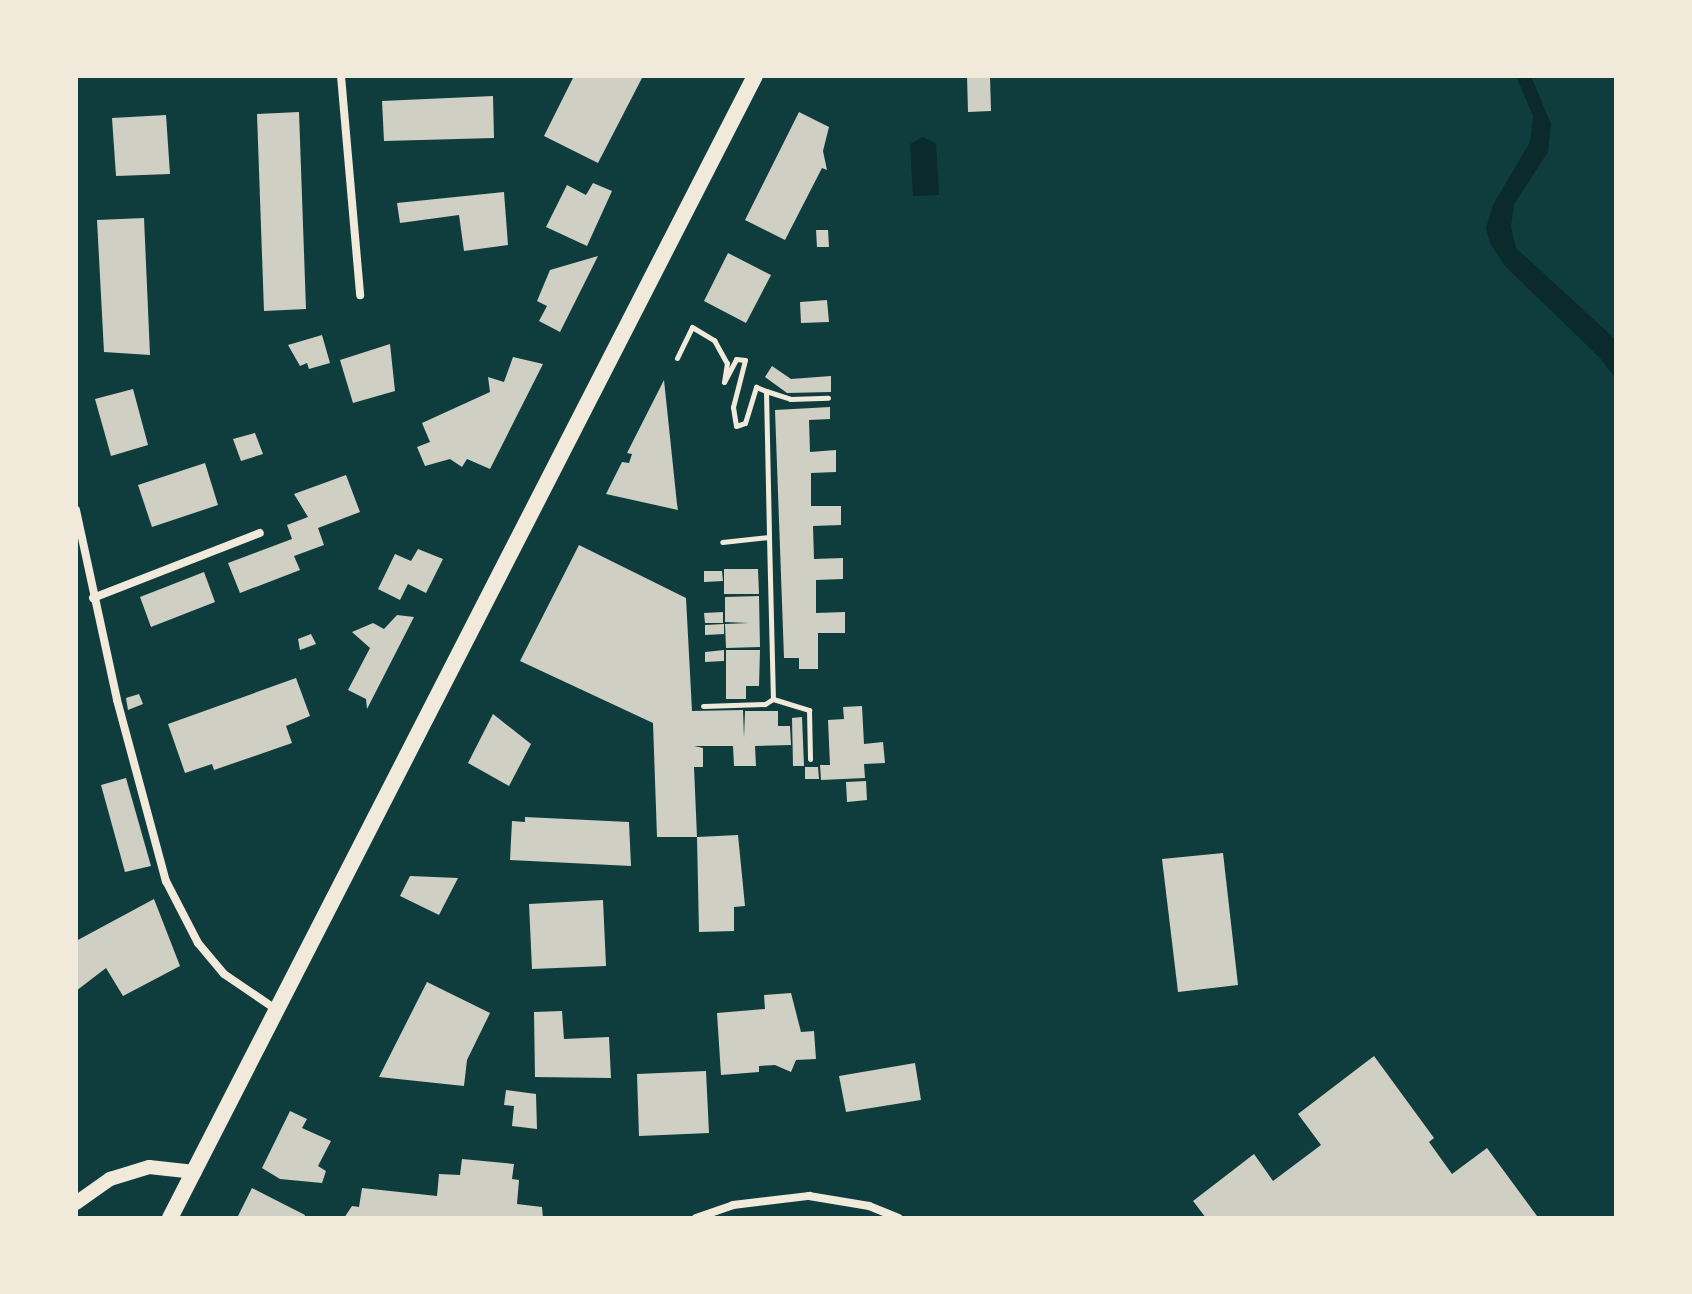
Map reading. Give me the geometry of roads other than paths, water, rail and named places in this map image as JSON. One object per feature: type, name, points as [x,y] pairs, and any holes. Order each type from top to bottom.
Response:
[{"type":"main road","points":[[170,1218],[755,76]]},
{"type":"street","points":[[341,76],[360,295]]},
{"type":"street","points":[[76,510],[93,598],[166,881],[198,943],[224,974],[278,1010]]},
{"type":"street","points":[[93,598],[260,533]]},
{"type":"street","points":[[76,1203],[110,1179],[149,1167],[195,1172]]},
{"type":"street","points":[[696,1218],[733,1205],[809,1196],[869,1206],[899,1218]]},
{"type":"water","points":[[1516,76],[1531,76],[1551,124],[1548,152],[1514,204],[1511,227],[1516,248],[1616,340],[1616,379],[1600,358],[1505,266],[1490,243],[1486,228],[1493,205],[1530,142],[1533,116]]},
{"type":"water","points":[[923,137],[936,143],[939,195],[913,196],[910,144]]}]
